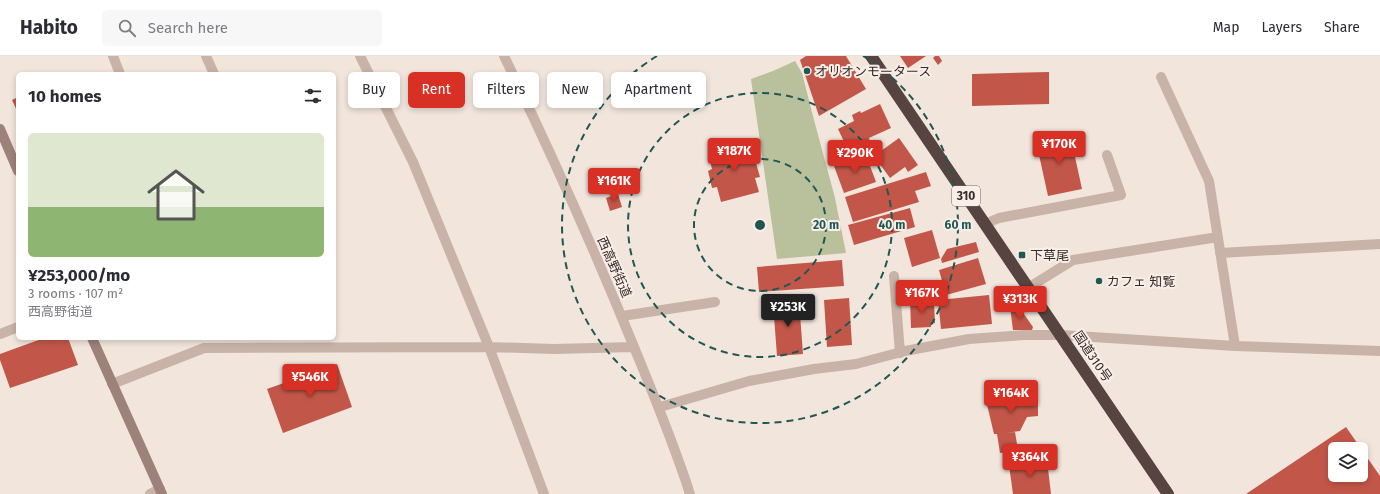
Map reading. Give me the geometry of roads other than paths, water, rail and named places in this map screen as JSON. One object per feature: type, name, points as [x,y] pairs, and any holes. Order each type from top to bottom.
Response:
[{"type":"highway","name":"国道310号","points":[[871,56],[1168,494]]},
{"type":"street","points":[[113,56],[119,72]]},
{"type":"street","points":[[206,56],[213,72]]},
{"type":"street","points":[[360,56],[413,162],[489,347],[544,494]]},
{"type":"street","name":"西高野街道","points":[[504,56],[548,146],[622,316],[660,407],[680,460],[690,494]]},
{"type":"street","points":[[1161,76],[1208,181],[1236,346]]},
{"type":"street","points":[[0,129],[16,166]]},
{"type":"street","points":[[985,224],[999,218],[1121,195],[1108,155]]},
{"type":"street","points":[[1028,288],[1073,260],[1218,237]]},
{"type":"street","points":[[1220,253],[1380,244]]},
{"type":"street","points":[[894,276],[902,352]]},
{"type":"street","points":[[622,316],[715,302]]},
{"type":"street","points":[[0,334],[16,328]]},
{"type":"street","points":[[660,407],[749,381],[814,369],[856,364],[902,352],[969,339],[1024,335],[1061,335],[1236,346],[1380,350]]},
{"type":"street","points":[[93,340],[161,492],[150,494]]},
{"type":"street","points":[[112,384],[204,348],[489,347],[554,349],[634,347]]},
{"type":"place","name":"オリオンモータース","points":[[807,71]]},
{"type":"place","name":"下草尾","points":[[1022,255]]},
{"type":"place","name":"カフェ 知覧","points":[[1099,281]]}]
